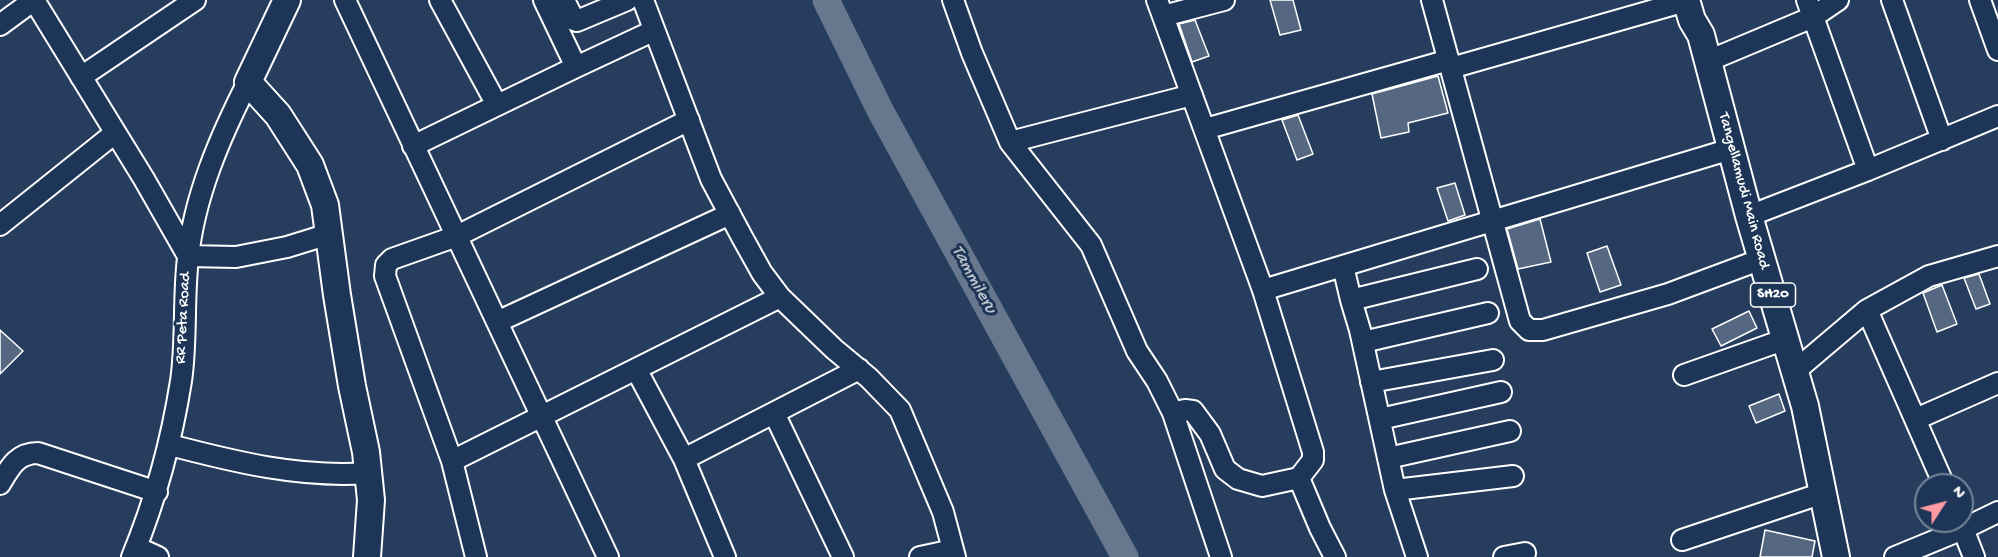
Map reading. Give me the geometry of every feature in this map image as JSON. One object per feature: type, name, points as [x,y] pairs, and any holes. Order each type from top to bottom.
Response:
[{"type":"main road","points":[[287,0],[248,82],[278,115],[310,165],[325,205],[339,306],[368,474],[371,500],[367,557]]},
{"type":"main road","name":"Tangellamudi Main Road","points":[[1686,0],[1692,20],[1701,35],[1749,216],[1805,406],[1836,557]]},
{"type":"street","points":[[0,25],[34,0],[188,256],[236,257],[287,247],[329,234]]},
{"type":"street","points":[[81,77],[195,0]]},
{"type":"street","points":[[345,0],[608,557]]},
{"type":"street","points":[[440,0],[497,105]]},
{"type":"street","points":[[544,0],[576,67]]},
{"type":"street","points":[[564,0],[574,20],[577,21],[602,5],[627,0]]},
{"type":"street","points":[[642,0],[711,178],[762,273],[780,297],[889,397],[900,410],[943,512],[954,554],[920,557]]},
{"type":"street","points":[[953,0],[972,53],[1010,142],[1091,245],[1137,351],[1157,381],[1173,413],[1221,557]]},
{"type":"street","points":[[1173,413],[1193,411],[1210,434],[1225,469],[1238,478],[1262,486],[1299,478],[1313,460],[1313,452],[1263,290],[1160,8],[1224,0]]},
{"type":"street","points":[[1432,0],[1520,321],[1529,330],[1543,330],[1668,294],[1762,259]]},
{"type":"street","points":[[1205,129],[1686,0]]},
{"type":"street","points":[[1708,61],[1810,9],[1838,0]]},
{"type":"street","points":[[1892,0],[1942,140]]},
{"type":"street","points":[[1980,0],[1998,50]]},
{"type":"street","points":[[1810,9],[1868,170]]},
{"type":"street","points":[[413,146],[653,32]]},
{"type":"street","name":"RR Peta Road","points":[[134,552],[157,492],[170,445],[181,379],[188,256],[207,176],[230,117],[248,82]]},
{"type":"street","points":[[1010,142],[1192,94]]},
{"type":"street","points":[[1749,216],[1998,116]]},
{"type":"street","points":[[476,557],[452,461],[385,276],[386,265],[392,259],[456,236],[689,120]]},
{"type":"street","points":[[0,225],[116,133]]},
{"type":"street","points":[[1263,290],[1731,149]]},
{"type":"street","points":[[497,322],[730,214]]},
{"type":"street","points":[[1795,371],[1868,310],[1929,276],[1998,256]]},
{"type":"street","points":[[1343,266],[1363,342],[1395,489],[1417,557]]},
{"type":"street","points":[[1351,300],[1478,269]]},
{"type":"street","points":[[452,461],[780,297]]},
{"type":"street","points":[[1868,310],[1939,473]]},
{"type":"street","points":[[1363,342],[1488,313]]},
{"type":"street","points":[[1684,375],[1786,339]]},
{"type":"street","points":[[1371,382],[1492,360]]},
{"type":"street","points":[[636,369],[684,459],[726,557]]},
{"type":"street","points":[[684,459],[859,369]]},
{"type":"street","points":[[1916,418],[1998,383]]},
{"type":"street","points":[[1380,419],[1502,392]]},
{"type":"street","points":[[774,413],[843,557]]},
{"type":"street","points":[[1388,458],[1510,431]]},
{"type":"street","points":[[170,445],[276,470],[338,476],[368,474]]},
{"type":"street","points":[[0,484],[12,464],[27,453],[38,453],[157,492]]},
{"type":"street","points":[[1395,489],[1513,476]]},
{"type":"street","points":[[1299,478],[1335,557]]},
{"type":"street","points":[[1682,540],[1823,494]]},
{"type":"street","points":[[1974,520],[1998,512]]},
{"type":"street","points":[[1895,557],[1944,533]]},
{"type":"street","points":[[1964,533],[1974,557]]},
{"type":"street","points":[[134,552],[158,557]]},
{"type":"street","points":[[1504,557],[1525,553]]},
{"type":"building","points":[[1270,0],[1293,0],[1301,30],[1280,35]]},
{"type":"building","points":[[1195,20],[1209,56],[1192,62],[1179,24]]},
{"type":"building","points":[[1438,76],[1448,113],[1408,123],[1409,132],[1381,138],[1372,94]]},
{"type":"building","points":[[1298,115],[1313,154],[1297,160],[1282,120]]},
{"type":"building","points":[[1455,183],[1465,215],[1448,221],[1437,188]]},
{"type":"building","points":[[1540,219],[1551,262],[1518,269],[1507,229]]},
{"type":"building","points":[[1607,246],[1621,285],[1600,292],[1587,253]]},
{"type":"building","points":[[1979,274],[1990,304],[1976,309],[1964,278]]},
{"type":"building","points":[[1942,285],[1957,324],[1937,332],[1923,293]]},
{"type":"building","points":[[1749,311],[1757,328],[1721,346],[1712,329]]},
{"type":"building","points":[[0,330],[23,351],[0,374]]},
{"type":"building","points":[[1779,394],[1785,411],[1756,423],[1749,406]]},
{"type":"building","points":[[1765,530],[1815,541],[1812,557],[1760,557]]},
{"type":"waterway","name":"Tammileru","points":[[826,0],[881,112],[1125,557]]}]
